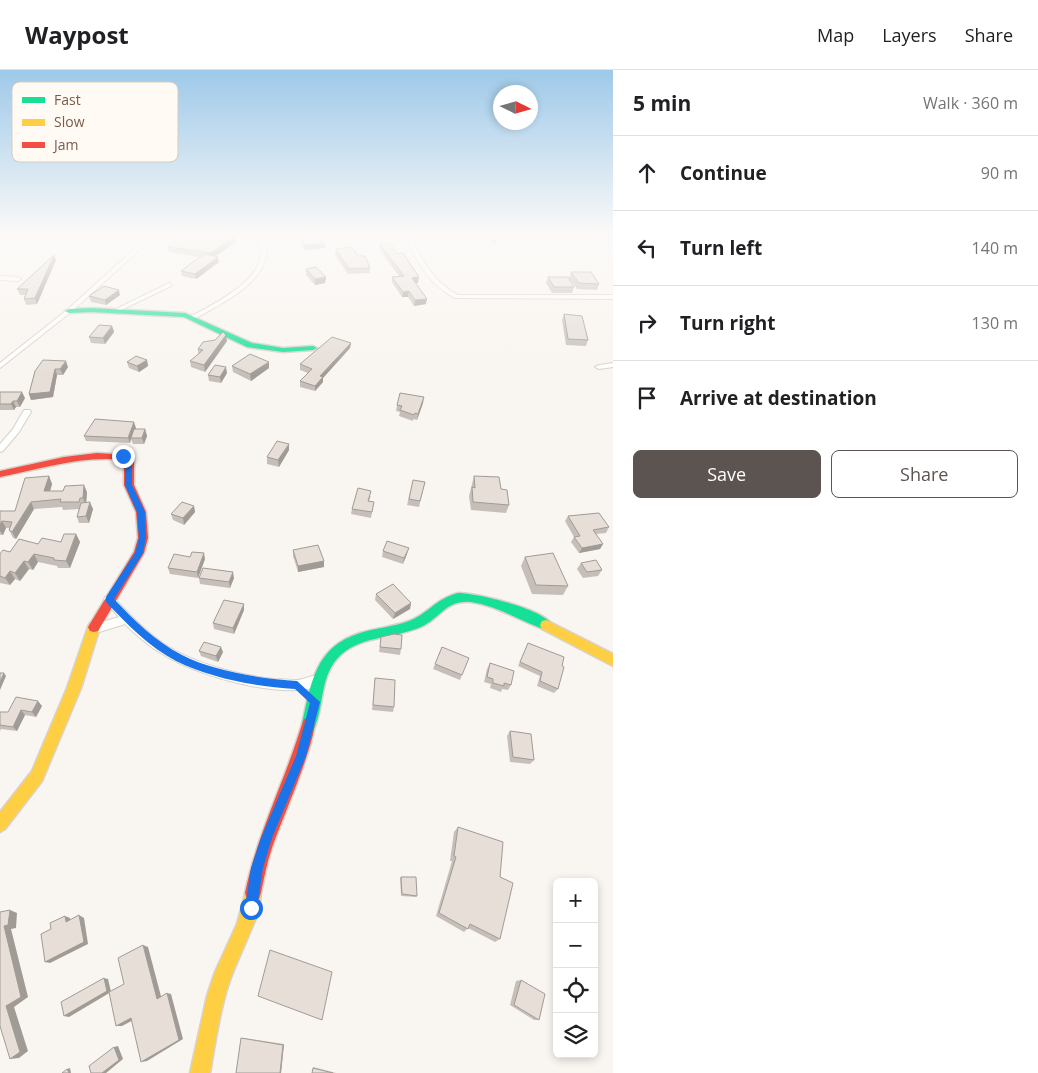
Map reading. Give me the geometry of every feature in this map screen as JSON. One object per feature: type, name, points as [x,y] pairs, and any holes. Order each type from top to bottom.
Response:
[{"type":"street","points":[[0,366],[102,282]]},
{"type":"street","points":[[192,318],[235,293],[247,282]]},
{"type":"street","points":[[437,282],[457,297],[613,297]]},
{"type":"street","points":[[113,312],[169,285]]},
{"type":"street","points":[[69,311],[174,314],[192,318],[250,344],[283,350],[313,348]]},
{"type":"street","points":[[600,367],[613,365]]},
{"type":"street","points":[[0,449],[16,430],[27,412]]},
{"type":"street","points":[[0,474],[90,458],[113,456],[129,458],[129,485],[141,512],[143,538],[139,553],[109,600],[94,629],[74,688],[37,776],[0,824]]},
{"type":"street","points":[[200,1073],[214,1004],[224,972],[245,929],[264,846],[301,756],[319,680],[325,664],[336,651],[351,641],[404,629],[426,618],[450,599],[464,598],[487,601],[532,617],[613,660]]},
{"type":"street","points":[[109,600],[137,629],[179,658],[212,670],[269,683],[297,685],[319,680]]},
{"type":"street","points":[[94,629],[127,619]]},
{"type":"street","points":[[297,685],[315,702]]},
{"type":"building","points":[[25,282],[42,282],[35,298],[24,299],[28,289],[17,289]]},
{"type":"building","points":[[396,282],[415,282],[427,299],[415,300],[409,291],[403,292]]},
{"type":"building","points":[[551,282],[571,282],[574,287],[554,287]]},
{"type":"building","points":[[598,282],[599,284],[579,283]]},
{"type":"building","points":[[104,286],[119,290],[105,300],[89,296]]},
{"type":"building","points":[[564,314],[582,316],[588,340],[568,339]]},
{"type":"building","points":[[99,325],[112,326],[103,338],[89,337]]},
{"type":"building","points":[[223,332],[226,335],[204,365],[190,361],[203,350],[198,349],[203,342],[215,340]]},
{"type":"building","points":[[332,337],[351,343],[320,376],[323,377],[315,386],[300,381],[312,369],[300,364]]},
{"type":"building","points":[[250,354],[269,362],[250,374],[232,366]]},
{"type":"building","points":[[136,356],[147,360],[137,366],[127,362]]},
{"type":"building","points":[[43,360],[66,361],[60,369],[55,369],[50,392],[29,394],[35,371]]},
{"type":"building","points":[[215,365],[226,367],[220,377],[208,375]]},
{"type":"building","points":[[0,392],[22,392],[17,401],[13,401],[11,404],[0,404]]},
{"type":"building","points":[[400,393],[424,397],[418,414],[415,413],[414,415],[400,410],[402,406],[397,405]]},
{"type":"building","points":[[95,419],[134,422],[128,438],[84,436]]},
{"type":"building","points":[[134,429],[145,429],[142,438],[131,438]]},
{"type":"building","points":[[277,441],[289,444],[278,460],[267,457]]},
{"type":"building","points":[[49,476],[44,491],[63,491],[65,486],[84,485],[83,498],[80,498],[79,502],[60,502],[61,499],[31,502],[12,532],[9,530],[12,522],[2,521],[0,525],[0,511],[15,511],[25,478]]},
{"type":"building","points":[[474,476],[499,477],[501,489],[507,490],[509,505],[473,502],[472,487],[475,488]]},
{"type":"building","points":[[413,480],[425,482],[420,501],[409,499]]},
{"type":"building","points":[[358,488],[371,491],[368,501],[374,502],[372,512],[352,509]]},
{"type":"building","points":[[90,502],[86,516],[77,517],[81,503]]},
{"type":"building","points":[[182,502],[194,506],[183,518],[171,514]]},
{"type":"building","points":[[599,513],[609,527],[593,530],[603,544],[582,548],[574,537],[580,536],[568,516]]},
{"type":"building","points":[[64,534],[76,534],[66,561],[54,560],[54,558],[34,554],[28,562],[24,561],[15,573],[10,571],[5,578],[0,576],[0,554],[3,550],[10,552],[19,539],[38,544],[42,538],[61,542]]},
{"type":"building","points":[[387,541],[409,548],[404,558],[383,551]]},
{"type":"building","points":[[318,545],[324,561],[298,566],[293,550]]},
{"type":"building","points":[[192,552],[204,553],[197,572],[168,568],[174,554],[190,557]]},
{"type":"building","points":[[553,553],[568,586],[536,585],[525,557]]},
{"type":"building","points":[[596,560],[602,570],[587,572],[581,563]]},
{"type":"building","points":[[203,568],[233,572],[229,582],[199,578]]},
{"type":"building","points":[[393,584],[411,603],[395,613],[376,594]]},
{"type":"building","points":[[224,600],[244,604],[233,628],[213,623]]},
{"type":"building","points":[[394,634],[402,635],[401,649],[380,647],[381,637]]},
{"type":"building","points":[[204,642],[221,647],[216,656],[199,651]]},
{"type":"building","points":[[528,643],[564,657],[562,666],[564,667],[558,689],[540,681],[542,672],[520,662]]},
{"type":"building","points":[[442,647],[469,658],[462,675],[435,664]]},
{"type":"building","points":[[490,663],[514,671],[511,685],[504,683],[504,686],[493,683],[493,679],[487,677]]},
{"type":"building","points":[[0,673],[4,673],[0,682]]},
{"type":"building","points":[[375,678],[395,680],[394,707],[373,705]]},
{"type":"building","points":[[16,697],[38,701],[32,712],[21,710],[13,727],[0,725],[0,712],[8,712]]},
{"type":"building","points":[[510,731],[531,734],[534,760],[513,757]]},
{"type":"building","points":[[458,827],[503,842],[500,877],[513,883],[500,939],[470,924],[468,929],[439,913],[456,857],[454,856]]},
{"type":"building","points":[[401,877],[416,877],[417,896],[402,894]]},
{"type":"building","points":[[10,910],[8,925],[4,926],[21,997],[6,1006],[20,1052],[10,1059],[0,1026],[0,912]]},
{"type":"building","points":[[79,915],[84,942],[45,962],[41,934],[51,929],[50,923],[65,916],[66,922]]},
{"type":"building","points":[[143,945],[157,999],[167,993],[179,1040],[141,1062],[131,1018],[116,1026],[109,992],[124,984],[118,958]]},
{"type":"building","points":[[270,950],[332,972],[322,1020],[258,996]]},
{"type":"building","points":[[104,978],[107,991],[64,1016],[61,1002]]},
{"type":"building","points":[[521,980],[545,994],[539,1020],[514,1005]]},
{"type":"building","points":[[241,1038],[283,1045],[280,1073],[236,1073]]},
{"type":"building","points":[[114,1047],[119,1060],[102,1073],[91,1073],[89,1066]]},
{"type":"building","points":[[313,1068],[333,1073],[312,1073]]},
{"type":"traffic: fast","points":[[69,311],[91,310],[185,315],[250,345],[283,350],[313,348]]},
{"type":"traffic: fast","points":[[309,724],[321,676],[333,655],[342,647],[361,638],[415,624],[449,600],[458,597],[484,600],[512,609],[546,625]]},
{"type":"traffic: slow","points":[[546,625],[613,660]]},
{"type":"traffic: slow","points":[[0,824],[37,776],[74,688],[94,627]]},
{"type":"traffic: slow","points":[[200,1073],[216,996],[224,972],[245,924],[253,893]]},
{"type":"traffic: jam","points":[[0,474],[64,460],[97,456],[129,458],[129,485],[141,512],[143,538],[139,553],[94,627]]},
{"type":"traffic: jam","points":[[253,893],[264,849],[296,766],[309,724]]},
{"type":"route","points":[[123,456],[129,458],[129,485],[141,512],[143,538],[139,553],[109,600],[137,629],[179,658],[212,670],[269,683],[297,685],[315,702],[301,756],[266,838],[257,868],[251,908]]}]
